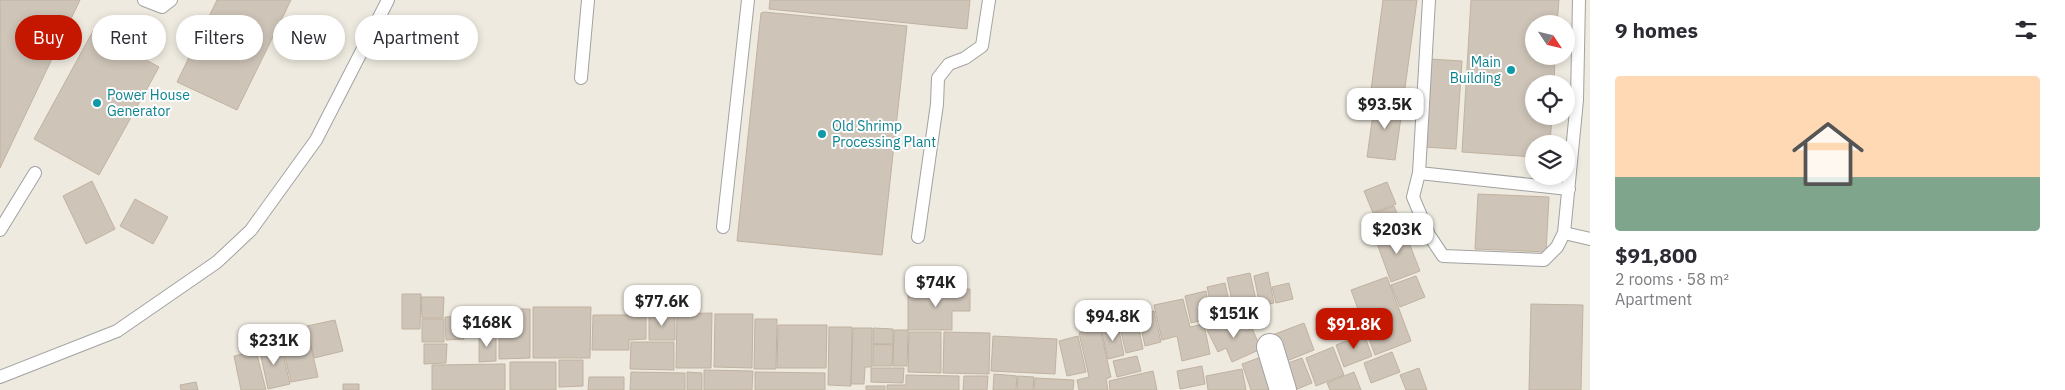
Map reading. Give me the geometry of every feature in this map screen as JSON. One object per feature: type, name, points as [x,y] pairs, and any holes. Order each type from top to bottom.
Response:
[{"type":"street","points":[[1270,347],[1283,390]]},
{"type":"lane","points":[[144,0],[162,7],[170,0]]},
{"type":"lane","points":[[0,377],[117,331],[217,262],[251,230],[316,140],[388,0]]},
{"type":"lane","points":[[580,78],[588,0]]},
{"type":"lane","points":[[723,227],[748,0]]},
{"type":"lane","points":[[918,238],[937,104],[938,78],[949,64],[965,58],[982,46],[989,0]]},
{"type":"lane","points":[[1429,0],[1419,172],[1413,197],[1429,235],[1444,256],[1544,260],[1557,247],[1564,233],[1577,100],[1579,0]]},
{"type":"lane","points":[[1419,172],[1569,189]]},
{"type":"lane","points":[[0,230],[35,173]]},
{"type":"lane","points":[[1564,233],[1590,239]]},
{"type":"building","points":[[0,0],[80,0],[73,15],[15,15],[15,60],[51,60],[0,168]]},
{"type":"building","points":[[217,0],[291,0],[284,15],[273,15],[273,37],[263,57],[263,15],[210,15]]},
{"type":"building","points":[[770,0],[970,0],[967,29],[769,9]]},
{"type":"building","points":[[1383,0],[1417,0],[1404,95],[1371,90]]},
{"type":"building","name":"Main Building","points":[[1471,0],[1559,0],[1558,15],[1525,15],[1525,65],[1555,65],[1554,75],[1525,75],[1525,125],[1551,125],[1551,135],[1525,135],[1525,156],[1462,152]]},
{"type":"building","name":"Old Shrimp Processing Plant","points":[[761,13],[907,26],[882,255],[737,241]]},
{"type":"building","name":"Power House Generator","points":[[92,33],[92,60],[146,60],[159,67],[99,175],[34,139],[77,60],[82,60],[82,51]]},
{"type":"building","points":[[1430,59],[1462,61],[1456,149],[1424,147]]},
{"type":"building","points":[[188,60],[262,60],[237,110],[177,82]]},
{"type":"building","points":[[1375,100],[1403,103],[1395,160],[1367,157]]},
{"type":"building","points":[[92,181],[115,229],[86,244],[63,196]]},
{"type":"building","points":[[1387,182],[1396,204],[1373,213],[1364,191]]},
{"type":"building","points":[[1478,194],[1549,197],[1546,252],[1475,249]]},
{"type":"building","points":[[135,199],[168,217],[153,244],[120,226]]},
{"type":"building","points":[[1394,206],[1402,226],[1379,235],[1371,215]]},
{"type":"building","points":[[1403,227],[1420,271],[1391,282],[1375,238]]},
{"type":"building","points":[[1268,272],[1274,303],[1260,306],[1254,276]]},
{"type":"building","points":[[1250,273],[1258,309],[1235,314],[1227,278]]},
{"type":"building","points":[[1416,276],[1425,297],[1400,307],[1391,285]]},
{"type":"building","points":[[1387,277],[1411,341],[1375,355],[1351,290]]},
{"type":"building","points":[[1225,283],[1232,315],[1214,319],[1207,287]]},
{"type":"building","points":[[1289,283],[1293,299],[1276,303],[1272,287]]},
{"type":"building","points":[[908,289],[970,289],[970,311],[952,311],[952,330],[908,330]]},
{"type":"building","points":[[1206,291],[1211,318],[1191,323],[1185,296]]},
{"type":"building","points":[[402,294],[421,294],[420,329],[402,329]]},
{"type":"building","points":[[421,297],[444,297],[443,318],[422,318]]},
{"type":"building","points":[[1183,299],[1190,327],[1204,324],[1210,354],[1182,361],[1177,336],[1162,340],[1154,305]]},
{"type":"building","points":[[1531,304],[1583,305],[1581,390],[1529,390]]},
{"type":"building","points":[[533,307],[591,307],[590,358],[533,358]]},
{"type":"building","points":[[499,309],[530,309],[530,358],[499,359]]},
{"type":"building","points":[[466,311],[496,311],[496,333],[466,333]]},
{"type":"building","points":[[1154,311],[1161,342],[1145,346],[1138,314]]},
{"type":"building","points":[[1255,312],[1260,323],[1246,329],[1241,318]]},
{"type":"building","points":[[712,313],[711,368],[676,368],[677,314]]},
{"type":"building","points":[[649,314],[675,314],[675,340],[649,340]]},
{"type":"building","points":[[715,314],[753,314],[752,368],[714,367]]},
{"type":"building","points":[[593,315],[646,315],[646,339],[629,340],[629,350],[592,350]]},
{"type":"building","points":[[1239,315],[1246,331],[1252,328],[1261,349],[1232,362],[1226,348],[1218,352],[1207,330]]},
{"type":"building","points":[[464,316],[464,339],[446,340],[445,317]]},
{"type":"building","points":[[422,319],[444,319],[444,342],[422,342]]},
{"type":"building","points":[[755,319],[777,319],[776,369],[754,369]]},
{"type":"building","points":[[1137,319],[1143,349],[1126,353],[1119,323]]},
{"type":"building","points":[[335,320],[343,351],[314,358],[307,326]]},
{"type":"building","points":[[1304,323],[1314,350],[1277,365],[1267,337]]},
{"type":"building","points":[[778,325],[827,325],[826,368],[777,368]]},
{"type":"building","points":[[1118,325],[1124,355],[1108,359],[1101,329]]},
{"type":"building","points":[[829,327],[852,327],[851,386],[828,385]]},
{"type":"building","points":[[853,328],[872,328],[872,367],[865,367],[864,384],[851,384]]},
{"type":"building","points":[[873,328],[893,329],[893,344],[873,344]]},
{"type":"building","points":[[1100,329],[1111,377],[1106,379],[1108,390],[1079,390],[1077,380],[1089,377],[1079,333]]},
{"type":"building","points":[[307,330],[318,377],[291,382],[280,336]]},
{"type":"building","points":[[894,330],[908,330],[907,366],[893,366]]},
{"type":"building","points":[[909,332],[941,332],[941,373],[908,372]]},
{"type":"building","points":[[944,332],[990,333],[989,374],[943,373]]},
{"type":"building","points":[[1364,334],[1372,356],[1344,367],[1336,345]]},
{"type":"building","points":[[479,335],[496,335],[496,361],[479,362]]},
{"type":"building","points":[[993,336],[1057,339],[1055,374],[991,371]]},
{"type":"building","points":[[1078,336],[1086,372],[1067,376],[1059,341]]},
{"type":"building","points":[[280,342],[290,384],[268,389],[259,347]]},
{"type":"building","points":[[631,342],[674,342],[674,370],[630,369]]},
{"type":"building","points":[[424,344],[447,344],[446,363],[424,364]]},
{"type":"building","points":[[873,344],[893,345],[892,366],[873,366]]},
{"type":"building","points":[[1333,347],[1344,375],[1316,386],[1306,358]]},
{"type":"building","points":[[256,351],[266,390],[241,390],[234,356]]},
{"type":"building","points":[[1392,352],[1400,372],[1371,383],[1364,363]]},
{"type":"building","points":[[1137,356],[1141,371],[1117,377],[1113,361]]},
{"type":"building","points":[[1264,356],[1271,390],[1251,390],[1242,364]]},
{"type":"building","points":[[1302,358],[1312,383],[1295,390],[1277,367]]},
{"type":"building","points":[[559,360],[583,360],[583,386],[559,387]]},
{"type":"building","points":[[510,362],[556,362],[556,390],[510,390]]},
{"type":"building","points":[[505,364],[505,390],[432,390],[432,365]]},
{"type":"building","points":[[1202,366],[1205,384],[1180,389],[1177,371]]},
{"type":"building","points":[[871,368],[904,368],[903,383],[871,382]]},
{"type":"building","points":[[1419,368],[1427,390],[1406,390],[1400,375]]},
{"type":"building","points":[[1242,369],[1246,390],[1208,390],[1206,376]]},
{"type":"building","points":[[704,370],[753,371],[752,390],[704,390]]},
{"type":"building","points":[[1153,371],[1157,390],[1110,390],[1109,381]]},
{"type":"building","points":[[631,372],[685,373],[685,390],[630,390]]},
{"type":"building","points":[[687,372],[702,373],[702,390],[687,390]]},
{"type":"building","points":[[755,372],[825,373],[825,390],[755,390]]},
{"type":"building","points":[[1354,372],[1361,390],[1330,390],[1327,383]]},
{"type":"building","points":[[994,374],[1017,376],[1016,390],[993,390]]},
{"type":"building","points":[[906,375],[959,376],[959,390],[887,390],[887,385],[906,385]]},
{"type":"building","points":[[964,376],[988,376],[987,390],[963,390]]},
{"type":"building","points":[[1018,376],[1034,377],[1033,390],[1017,390]]},
{"type":"building","points":[[589,377],[624,377],[624,390],[588,390]]},
{"type":"building","points":[[1035,378],[1074,380],[1073,390],[1034,390]]},
{"type":"building","points":[[196,382],[198,390],[181,390],[180,385]]},
{"type":"building","points":[[343,384],[359,384],[359,390],[343,390]]},
{"type":"building","points":[[866,386],[885,386],[885,390],[866,390]]},
{"type":"place","name":"Main Building","points":[[1511,70]]},
{"type":"place","name":"Power House Generator","points":[[97,103]]},
{"type":"place","name":"Old Shrimp Processing Plant","points":[[822,134]]}]
